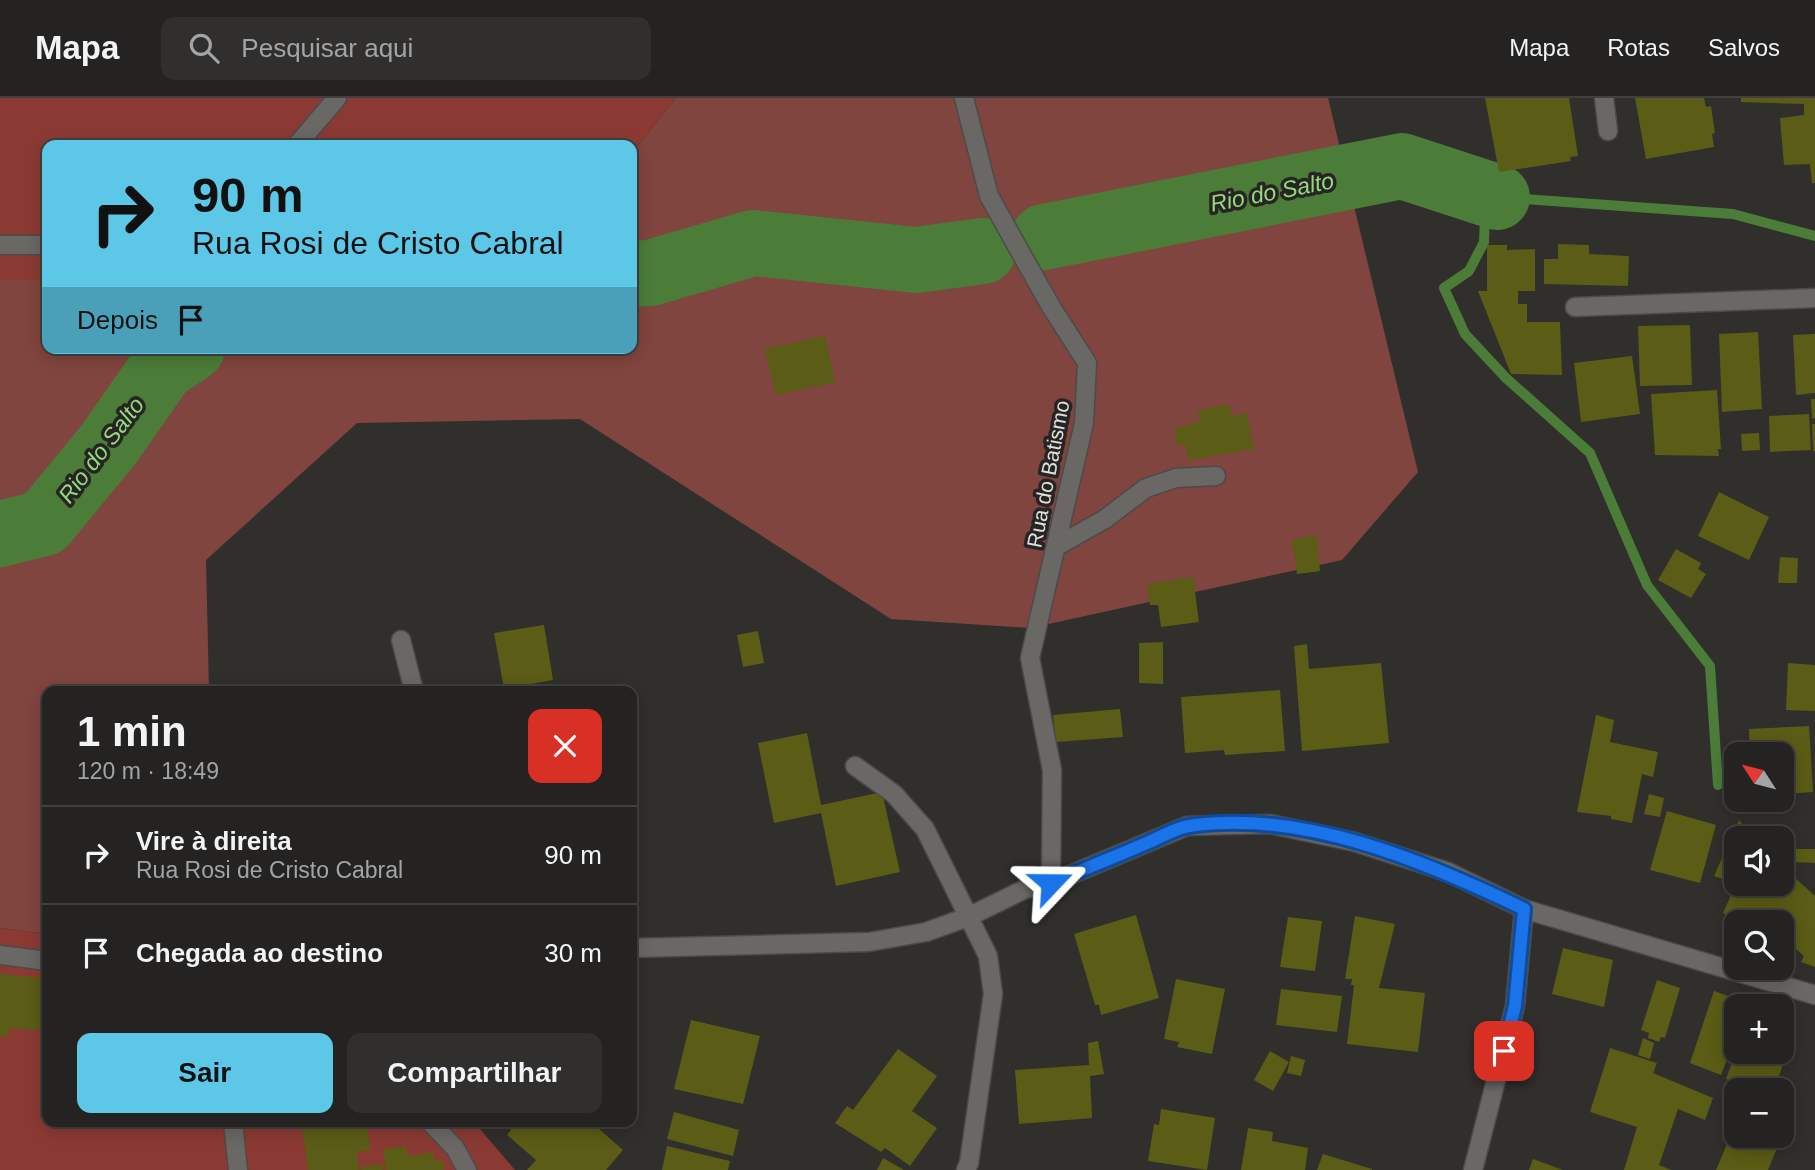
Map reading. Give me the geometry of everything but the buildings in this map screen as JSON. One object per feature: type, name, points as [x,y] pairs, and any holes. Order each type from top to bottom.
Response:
[{"type":"street","points":[[301,140],[337,98]]},
{"type":"street","name":"Rua do Batismo","points":[[964,98],[989,196],[1050,305],[1087,363],[1084,423],[1059,545],[1030,658],[1052,770],[1051,883]]},
{"type":"street","points":[[1604,98],[1608,131]]},
{"type":"street","points":[[0,245],[42,246]]},
{"type":"street","points":[[1575,307],[1815,298]]},
{"type":"street","points":[[1059,545],[1105,519],[1146,488],[1176,478],[1216,476]]},
{"type":"street","points":[[401,640],[413,686]]},
{"type":"street","points":[[855,766],[894,794],[925,829],[988,956],[993,994],[966,1170]]},
{"type":"street","points":[[637,948],[869,942],[926,932],[968,917],[1025,889],[1051,883],[1187,826],[1270,824],[1355,842],[1448,872],[1524,909],[1815,995]]},
{"type":"street","points":[[1473,1170],[1515,1006],[1524,909]]},
{"type":"street","points":[[0,955],[42,960]]},
{"type":"street","points":[[234,1127],[238,1170]]},
{"type":"street","points":[[435,1127],[455,1148],[467,1170]]},
{"type":"shaded area","points":[[0,98],[676,98],[637,147],[637,140],[42,140],[42,280],[0,280]]},
{"type":"shaded area","points":[[676,98],[1328,98],[1418,472],[1342,560],[1030,628],[891,619],[580,419],[357,423],[206,560],[209,686],[42,686],[42,933],[0,928],[0,280],[42,280],[42,354],[637,354],[637,147]]},
{"type":"shaded area","points":[[0,928],[42,933],[42,1127],[478,1127],[515,1170],[0,1170]]},
{"type":"waterway","name":"Rio do Salto","points":[[1044,237],[1402,166],[1497,197]]},
{"type":"waterway","points":[[1718,785],[1710,666],[1647,585],[1590,453],[1506,378],[1465,334],[1444,288],[1469,271],[1484,242],[1485,217],[1497,197],[1733,214],[1815,236]]},
{"type":"waterway","name":"Rio do Salto","points":[[637,274],[650,273],[753,243],[916,260],[983,251]]},
{"type":"waterway","name":"Rio do Salto","points":[[0,534],[44,523],[109,444],[162,368],[183,354]]},
{"type":"route","points":[[1051,883],[1187,826],[1242,824],[1270,824],[1355,842],[1448,872],[1524,909],[1515,1006],[1504,1051]]}]
